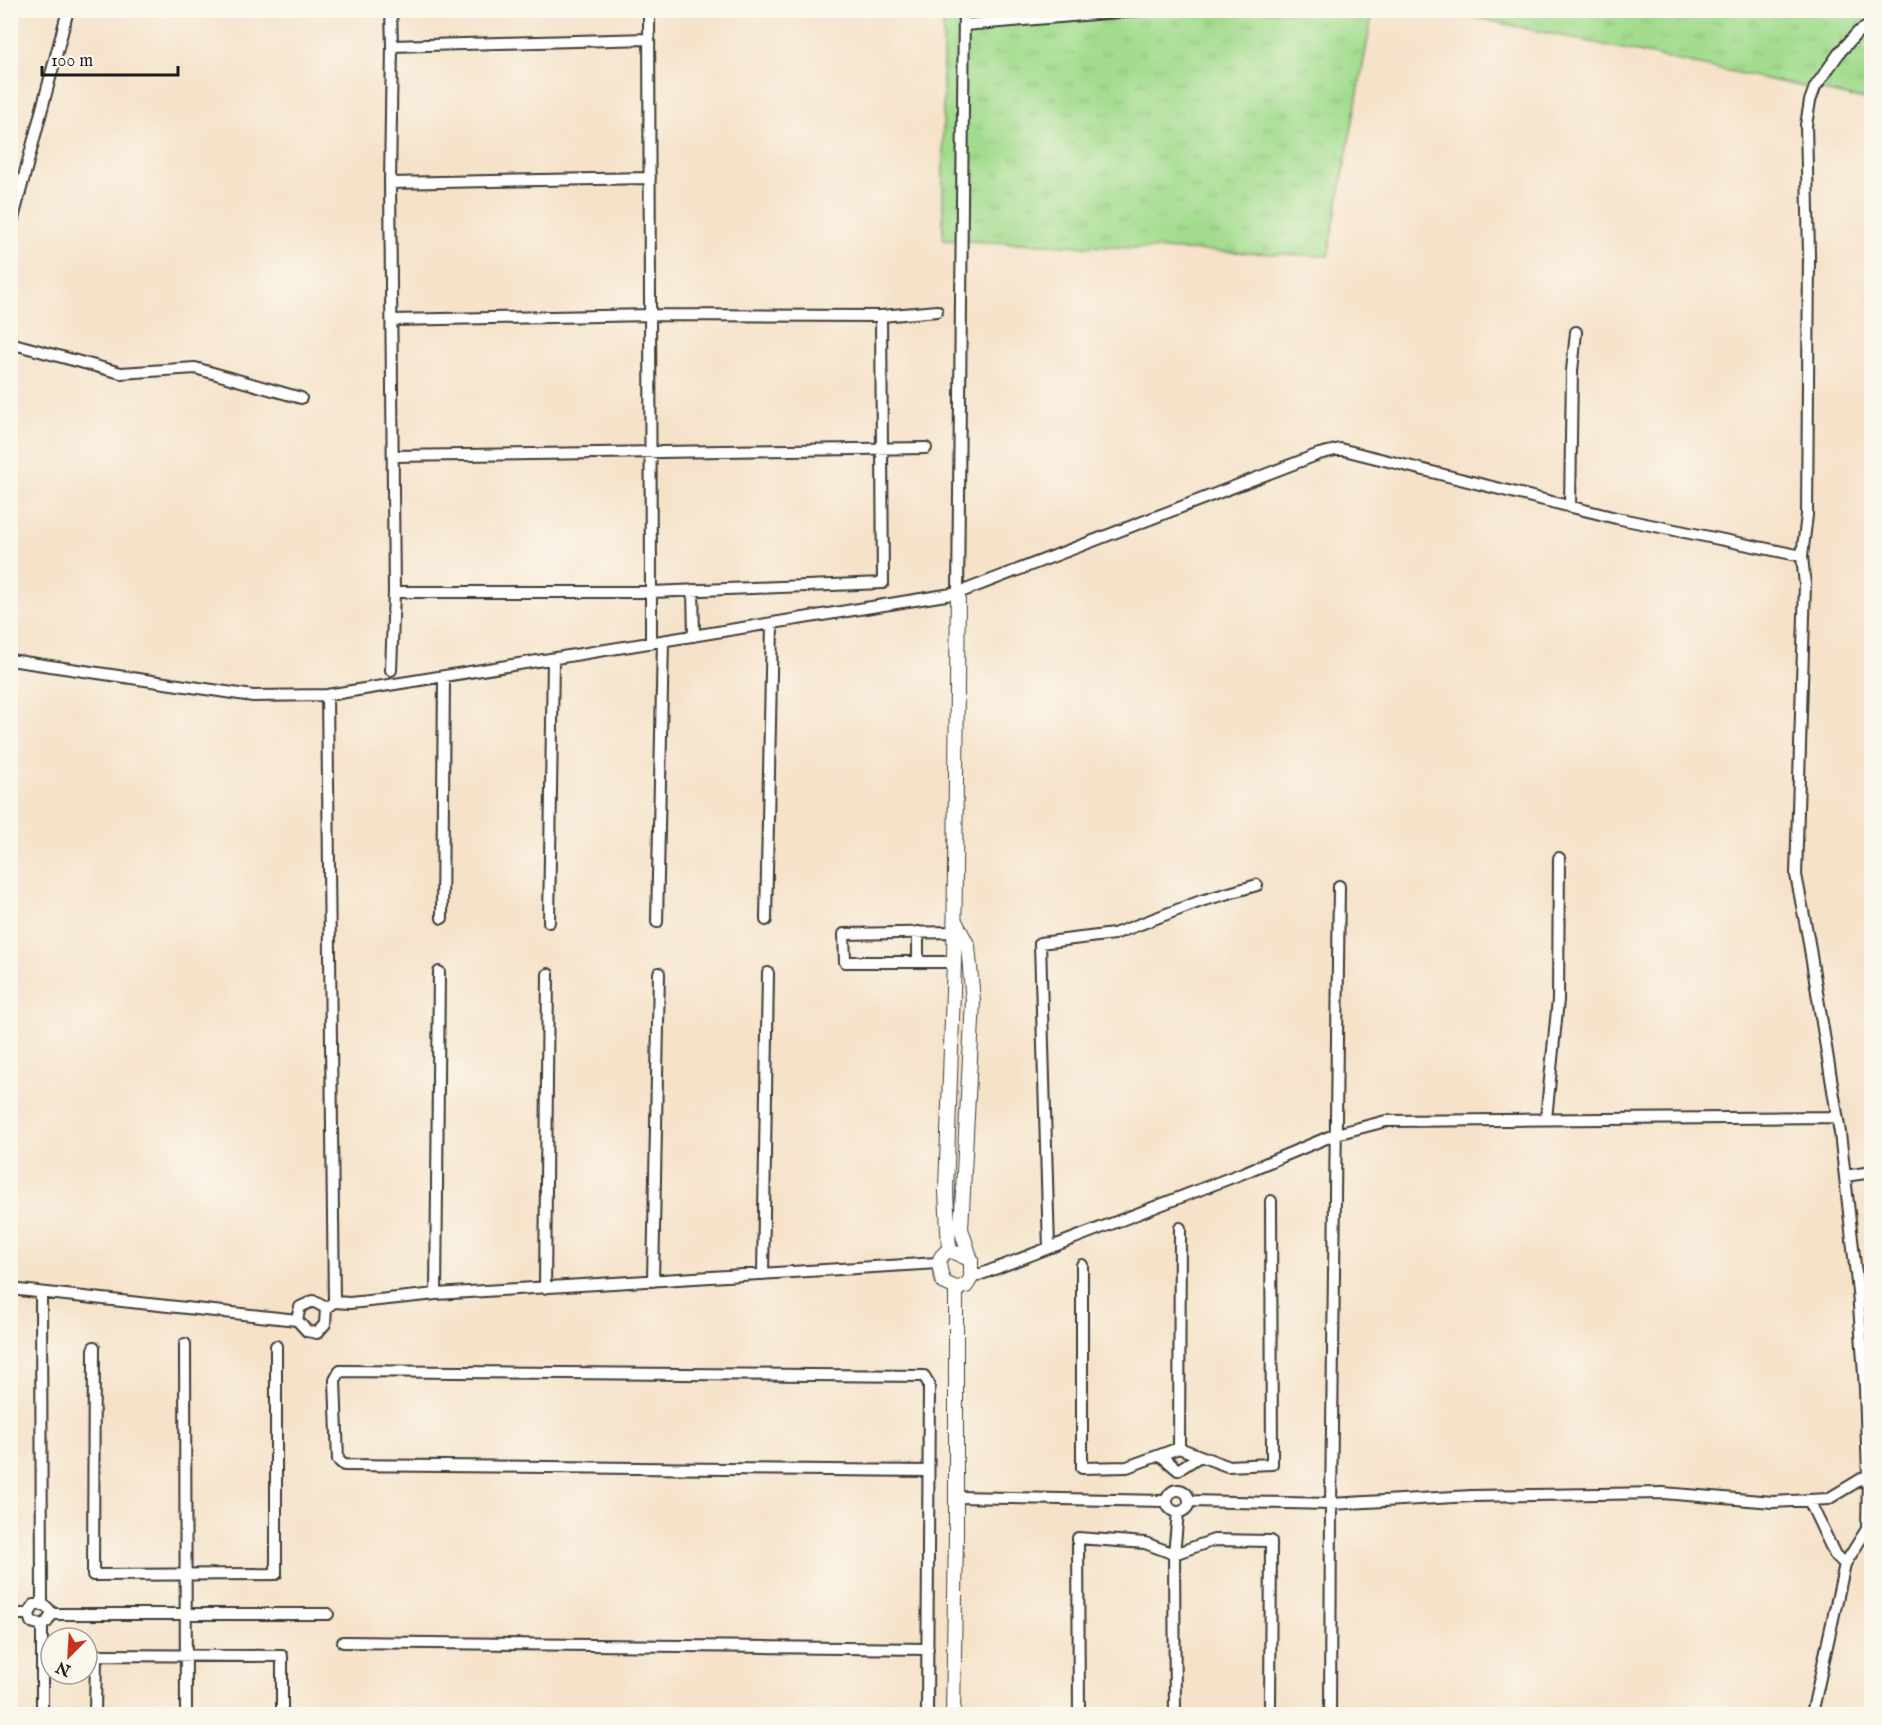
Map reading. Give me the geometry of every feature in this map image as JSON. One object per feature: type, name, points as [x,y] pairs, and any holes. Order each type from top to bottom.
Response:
[{"type":"street","points":[[10,230],[68,10]]},
{"type":"street","points":[[391,10],[390,183],[394,592],[391,670]]},
{"type":"street","points":[[649,10],[651,643]]},
{"type":"street","points":[[949,1250],[946,1191],[954,962],[964,10]]},
{"type":"street","points":[[964,25],[1142,10]]},
{"type":"street","points":[[1812,1714],[1845,1563],[1867,1529],[1868,1475],[1860,1314],[1845,1176],[1808,937],[1796,875],[1805,585],[1802,556],[1807,515],[1809,266],[1806,125],[1815,87],[1840,52],[1858,32],[1872,24]]},
{"type":"street","points":[[392,46],[649,39]]},
{"type":"street","points":[[390,183],[650,178]]},
{"type":"street","points":[[392,320],[651,315],[881,316],[937,311]]},
{"type":"street","points":[[394,592],[651,592],[883,583],[881,316]]},
{"type":"street","points":[[1570,507],[1572,371],[1576,332]]},
{"type":"street","points":[[10,343],[121,373],[195,368],[302,398]]},
{"type":"street","points":[[393,456],[926,448]]},
{"type":"street","points":[[10,660],[254,696],[327,695],[958,593],[1319,454],[1340,449],[1616,518],[1802,556]]},
{"type":"street","points":[[693,590],[694,636]]},
{"type":"street","points":[[766,920],[772,624]]},
{"type":"street","points":[[657,922],[663,641]]},
{"type":"street","points":[[549,922],[553,659]]},
{"type":"street","points":[[442,918],[444,676]]},
{"type":"street","points":[[10,1289],[297,1320],[307,1331],[317,1333],[325,1324],[330,1305],[327,695]]},
{"type":"street","points":[[1546,1119],[1558,1000],[1559,858]]},
{"type":"street","points":[[1049,1248],[1040,943],[1114,934],[1202,901],[1257,885]]},
{"type":"street","points":[[1330,1714],[1339,886]]},
{"type":"street","points":[[954,926],[918,932],[844,934],[845,962],[954,962]]},
{"type":"street","points":[[949,1250],[941,1255],[938,1263],[944,1282],[956,1288],[966,1286],[971,1278],[971,1260],[961,1229],[973,1001],[968,946],[954,926]]},
{"type":"street","points":[[918,932],[918,962]]},
{"type":"street","points":[[436,1294],[439,972]]},
{"type":"street","points":[[653,1281],[659,973]]},
{"type":"street","points":[[762,1274],[768,973]]},
{"type":"street","points":[[545,1288],[548,974]]},
{"type":"street","points":[[971,1278],[1243,1173],[1336,1134],[1386,1121],[1837,1117]]},
{"type":"street","points":[[1845,1176],[1872,1172]]},
{"type":"street","points":[[1082,1265],[1082,1468],[1127,1467],[1179,1448],[1227,1466],[1272,1464],[1271,1201]]},
{"type":"street","points":[[1179,1448],[1180,1228]]},
{"type":"street","points":[[949,1250],[971,1260]]},
{"type":"street","points":[[297,1320],[300,1307],[314,1301],[330,1305],[436,1294],[938,1263]]},
{"type":"street","points":[[953,1714],[956,1288]]},
{"type":"street","points":[[41,1293],[42,1604]]},
{"type":"street","points":[[185,1344],[186,1714]]},
{"type":"street","points":[[94,1347],[93,1575],[186,1575],[276,1574],[276,1346]]},
{"type":"street","points":[[927,1472],[344,1465],[338,1460],[335,1380],[340,1371],[924,1376],[928,1384],[927,1714]]},
{"type":"street","points":[[1160,1455],[1178,1470]]},
{"type":"street","points":[[1178,1470],[1200,1456]]},
{"type":"street","points":[[1178,1470],[1178,1489]]},
{"type":"street","points":[[1189,1501],[1331,1504],[1472,1496],[1663,1493],[1773,1502],[1828,1499],[1868,1475]]},
{"type":"street","points":[[1178,1489],[1188,1495],[1189,1501],[1183,1511],[1178,1512],[1172,1510],[1166,1501],[1172,1491],[1178,1489]]},
{"type":"street","points":[[956,1497],[1166,1501]]},
{"type":"street","points":[[1809,1500],[1835,1555],[1845,1563]]},
{"type":"street","points":[[1175,1714],[1174,1554],[1178,1512]]},
{"type":"street","points":[[1079,1714],[1078,1538],[1145,1543],[1174,1554],[1214,1539],[1271,1540],[1270,1706]]},
{"type":"street","points":[[42,1604],[48,1607],[51,1614],[48,1622],[42,1625],[31,1622],[29,1614],[34,1605],[42,1604]]},
{"type":"street","points":[[10,1614],[29,1614]]},
{"type":"street","points":[[51,1614],[328,1614]]},
{"type":"street","points":[[42,1625],[42,1714]]},
{"type":"street","points":[[343,1642],[928,1649]]},
{"type":"street","points":[[95,1714],[96,1655],[282,1656],[282,1714]]},
{"type":"green space","points":[[943,11],[1373,11],[1328,256],[943,240]]},
{"type":"green space","points":[[1443,11],[1871,11],[1871,101]]}]
